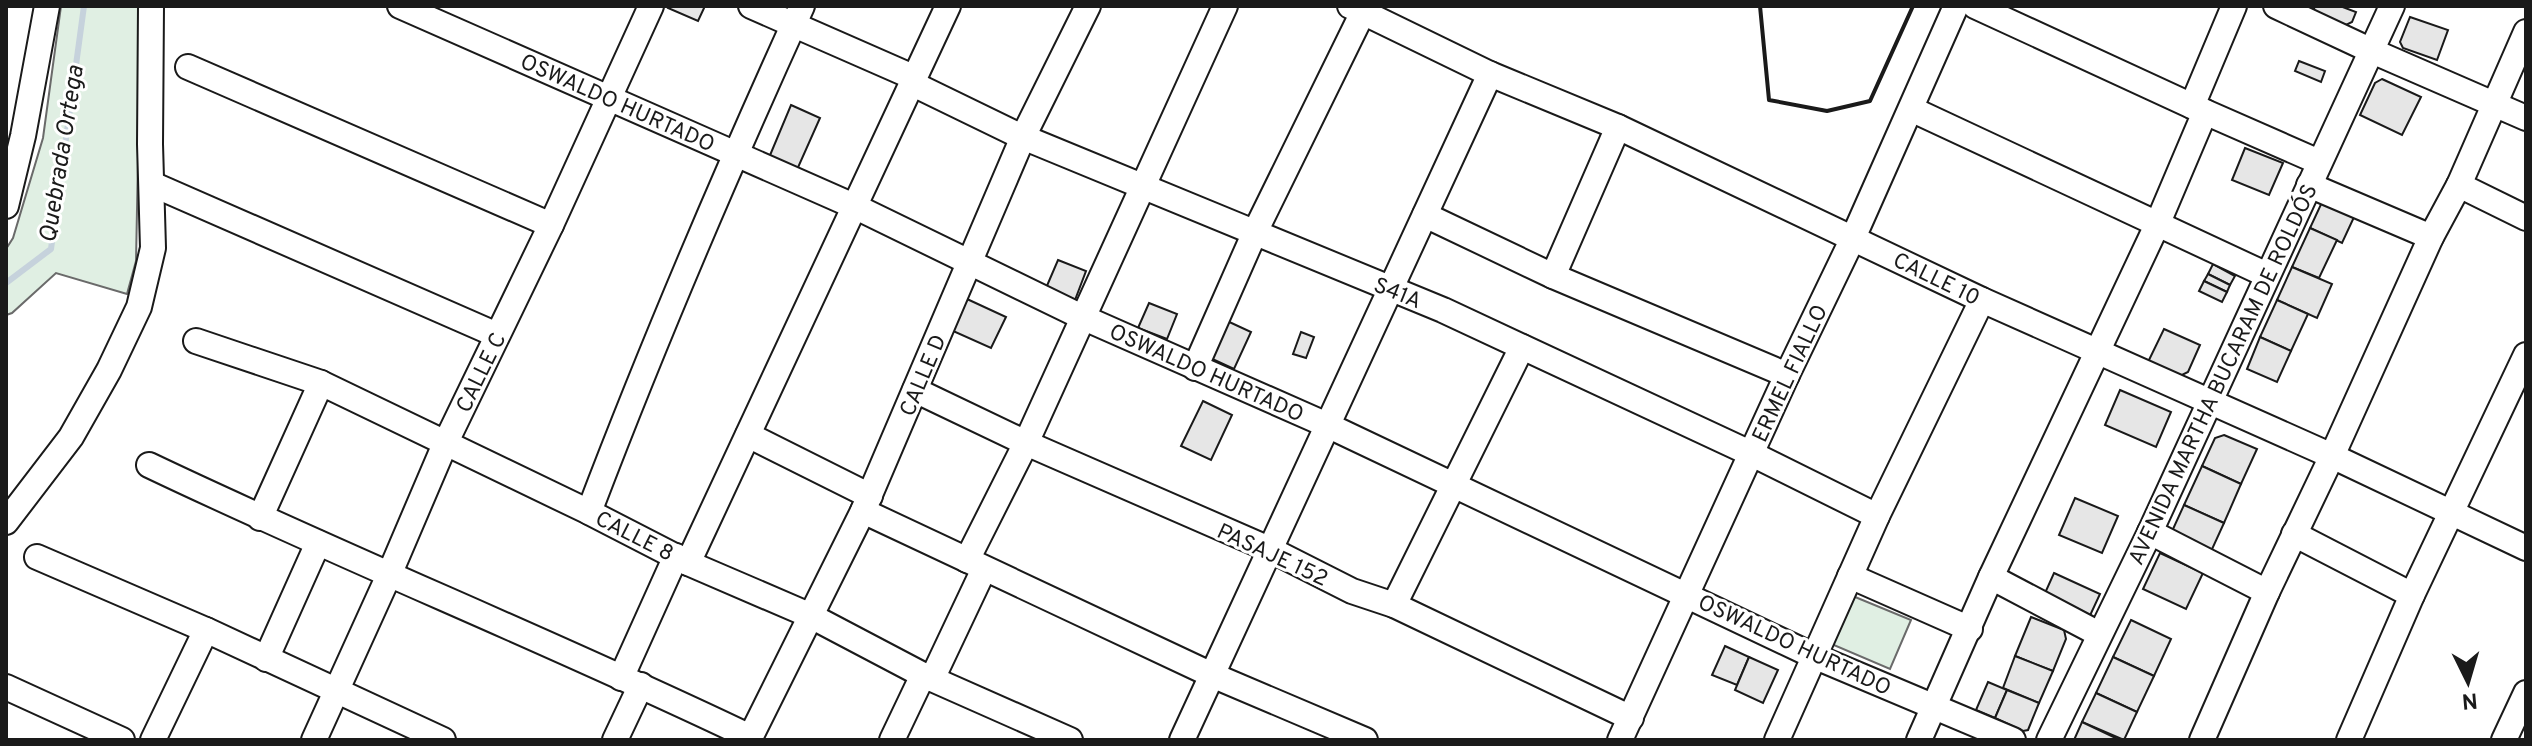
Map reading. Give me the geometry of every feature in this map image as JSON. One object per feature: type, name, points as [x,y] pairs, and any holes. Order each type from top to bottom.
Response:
[{"type":"street","points":[[6,206],[15,137],[47,6]]},
{"type":"street","points":[[6,522],[71,437],[109,370],[139,307],[153,248],[151,6]]},
{"type":"street","name":"OSWALDO HURTADO","points":[[400,6],[856,207],[1082,317],[1327,425],[1816,657],[2013,740]]},
{"type":"street","name":"CALLE C","points":[[314,740],[445,444],[551,225],[651,6]]},
{"type":"street","name":"S41A","points":[[751,6],[798,15],[912,80],[1023,137],[1443,310],[1752,454],[1877,516]]},
{"type":"street","points":[[615,740],[631,682],[682,559],[748,435],[948,6]]},
{"type":"street","name":"CALLE D","points":[[749,738],[866,504],[1023,137],[1088,6]]},
{"type":"street","points":[[892,740],[927,677],[1026,443],[1225,6]]},
{"type":"street","name":"ERMEL FIALLO","points":[[1626,729],[1787,375],[1853,238],[1956,6]]},
{"type":"street","points":[[1975,6],[2319,162]]},
{"type":"street","points":[[1919,740],[1991,577],[2157,225],[2234,6]]},
{"type":"street","points":[[2276,6],[2526,118]]},
{"type":"street","name":"AVENIDA MARTHA BUCARAM DE ROLDÓS","points":[[2049,740],[2150,532],[2392,6]]},
{"type":"street","points":[[1195,368],[1357,9]]},
{"type":"street","name":"CALLE 10","points":[[1357,9],[1490,74],[1618,127],[1982,300],[2332,456],[2526,548]]},
{"type":"street","points":[[589,512],[734,154],[798,15]]},
{"type":"street","points":[[2202,740],[2431,237],[2459,185],[2526,32]]},
{"type":"street","points":[[188,67],[551,225]]},
{"type":"street","points":[[1182,740],[1490,74]]},
{"type":"street","points":[[1911,109],[2267,275]]},
{"type":"street","points":[[1553,276],[1618,127]]},
{"type":"street","points":[[152,184],[497,335]]},
{"type":"street","points":[[2309,185],[2431,237]]},
{"type":"street","points":[[2459,185],[2526,218]]},
{"type":"street","points":[[1425,215],[1553,276],[1787,375]]},
{"type":"street","points":[[1777,740],[1877,516],[1982,300]]},
{"type":"street","name":"CALLE 8","points":[[196,341],[321,383],[682,559],[809,615],[1040,734],[1070,740]]},
{"type":"street","points":[[1394,605],[1522,347]]},
{"type":"street","points":[[2349,740],[2412,595],[2526,355]]},
{"type":"street","points":[[260,518],[321,383]]},
{"type":"street","name":"PASAJE 152","points":[[915,390],[1026,443],[1269,549],[1352,591],[1394,605],[1626,729]]},
{"type":"street","points":[[748,435],[976,565],[1212,675],[1365,740]]},
{"type":"street","points":[[149,465],[749,738]]},
{"type":"street","points":[[2150,532],[2267,592]]},
{"type":"street","points":[[2294,534],[2412,595]]},
{"type":"street","points":[[266,659],[318,543]]},
{"type":"street","points":[[37,557],[206,630],[443,740]]},
{"type":"street","points":[[1850,576],[1970,629]]},
{"type":"street","points":[[1991,577],[2099,634]]},
{"type":"street","points":[[153,740],[206,630]]},
{"type":"street","points":[[6,687],[122,740]]},
{"type":"street","points":[[2504,740],[2526,694]]},
{"type":"green space","points":[[61,6],[141,6],[136,261],[127,294],[56,273],[6,315],[6,249],[13,238],[43,138]]},
{"type":"green space","points":[[1843,592],[1911,620],[1890,669],[1822,640]]},
{"type":"building","points":[[669,6],[705,6],[698,21]]},
{"type":"building","points":[[2315,6],[2340,6],[2356,12],[2352,22],[2346,25],[2313,12]]},
{"type":"building","points":[[2410,17],[2448,30],[2437,60],[2403,48],[2400,42]]},
{"type":"building","points":[[2299,61],[2325,71],[2321,82],[2295,71]]},
{"type":"building","points":[[2382,79],[2421,97],[2402,135],[2360,115],[2375,83]]},
{"type":"building","points":[[791,105],[820,118],[796,172],[768,160]]},
{"type":"building","points":[[2245,148],[2283,163],[2269,195],[2232,180]]},
{"type":"building","points":[[2323,200],[2355,215],[2342,243],[2310,228]]},
{"type":"building","points":[[2310,228],[2337,240],[2319,278],[2292,267]]},
{"type":"building","points":[[1058,260],[1086,271],[1075,300],[1046,288]]},
{"type":"building","points":[[2213,264],[2235,276],[2230,285],[2208,274]]},
{"type":"building","points":[[2292,267],[2332,284],[2317,318],[2277,300]]},
{"type":"building","points":[[2208,274],[2230,285],[2227,292],[2204,281]]},
{"type":"building","points":[[2204,281],[2227,292],[2222,302],[2199,291]]},
{"type":"building","points":[[967,299],[1006,317],[991,348],[953,331]]},
{"type":"building","points":[[2277,300],[2308,314],[2291,351],[2260,337]]},
{"type":"building","points":[[1149,303],[1177,314],[1167,339],[1138,328]]},
{"type":"building","points":[[1225,320],[1251,332],[1234,369],[1208,357]]},
{"type":"building","points":[[2164,329],[2200,345],[2188,372],[2180,376],[2148,362]]},
{"type":"building","points":[[1301,332],[1314,337],[1306,358],[1293,354]]},
{"type":"building","points":[[2260,337],[2291,351],[2277,382],[2247,369]]},
{"type":"building","points":[[2120,390],[2171,412],[2156,447],[2105,425]]},
{"type":"building","points":[[1203,401],[1232,415],[1211,460],[1181,446]]},
{"type":"building","points":[[2224,435],[2257,449],[2241,484],[2202,466],[2215,438]]},
{"type":"building","points":[[2202,466],[2241,484],[2224,523],[2184,505]]},
{"type":"building","points":[[2075,498],[2118,516],[2102,553],[2059,535]]},
{"type":"building","points":[[2184,505],[2224,523],[2208,558],[2168,540]]},
{"type":"building","points":[[2160,553],[2203,573],[2186,609],[2143,589]]},
{"type":"building","points":[[2054,573],[2100,594],[2087,622],[2041,602]]},
{"type":"building","points":[[2031,617],[2064,630],[2066,639],[2053,671],[2015,656]]},
{"type":"building","points":[[2131,620],[2171,639],[2154,676],[2113,657]]},
{"type":"building","points":[[1725,646],[1749,657],[1737,685],[1712,675]]},
{"type":"building","points":[[2015,656],[2053,671],[2039,703],[2003,688]]},
{"type":"building","points":[[1749,657],[1778,670],[1763,703],[1735,690]]},
{"type":"building","points":[[2113,657],[2154,676],[2137,712],[2096,693]]},
{"type":"building","points":[[1988,682],[2007,690],[1995,718],[1976,710]]},
{"type":"building","points":[[2007,690],[2039,703],[2028,730],[2023,731],[1995,718]]},
{"type":"building","points":[[2096,693],[2137,712],[2124,740],[2082,722]]},
{"type":"building","points":[[2082,722],[2120,740],[2074,740]]},
{"type":"waterway","name":"Quebrada Ortega","points":[[6,283],[51,249],[84,6]]},
{"type":"wall","points":[[1760,6],[1769,100],[1827,111],[1870,101],[1913,6]]}]
